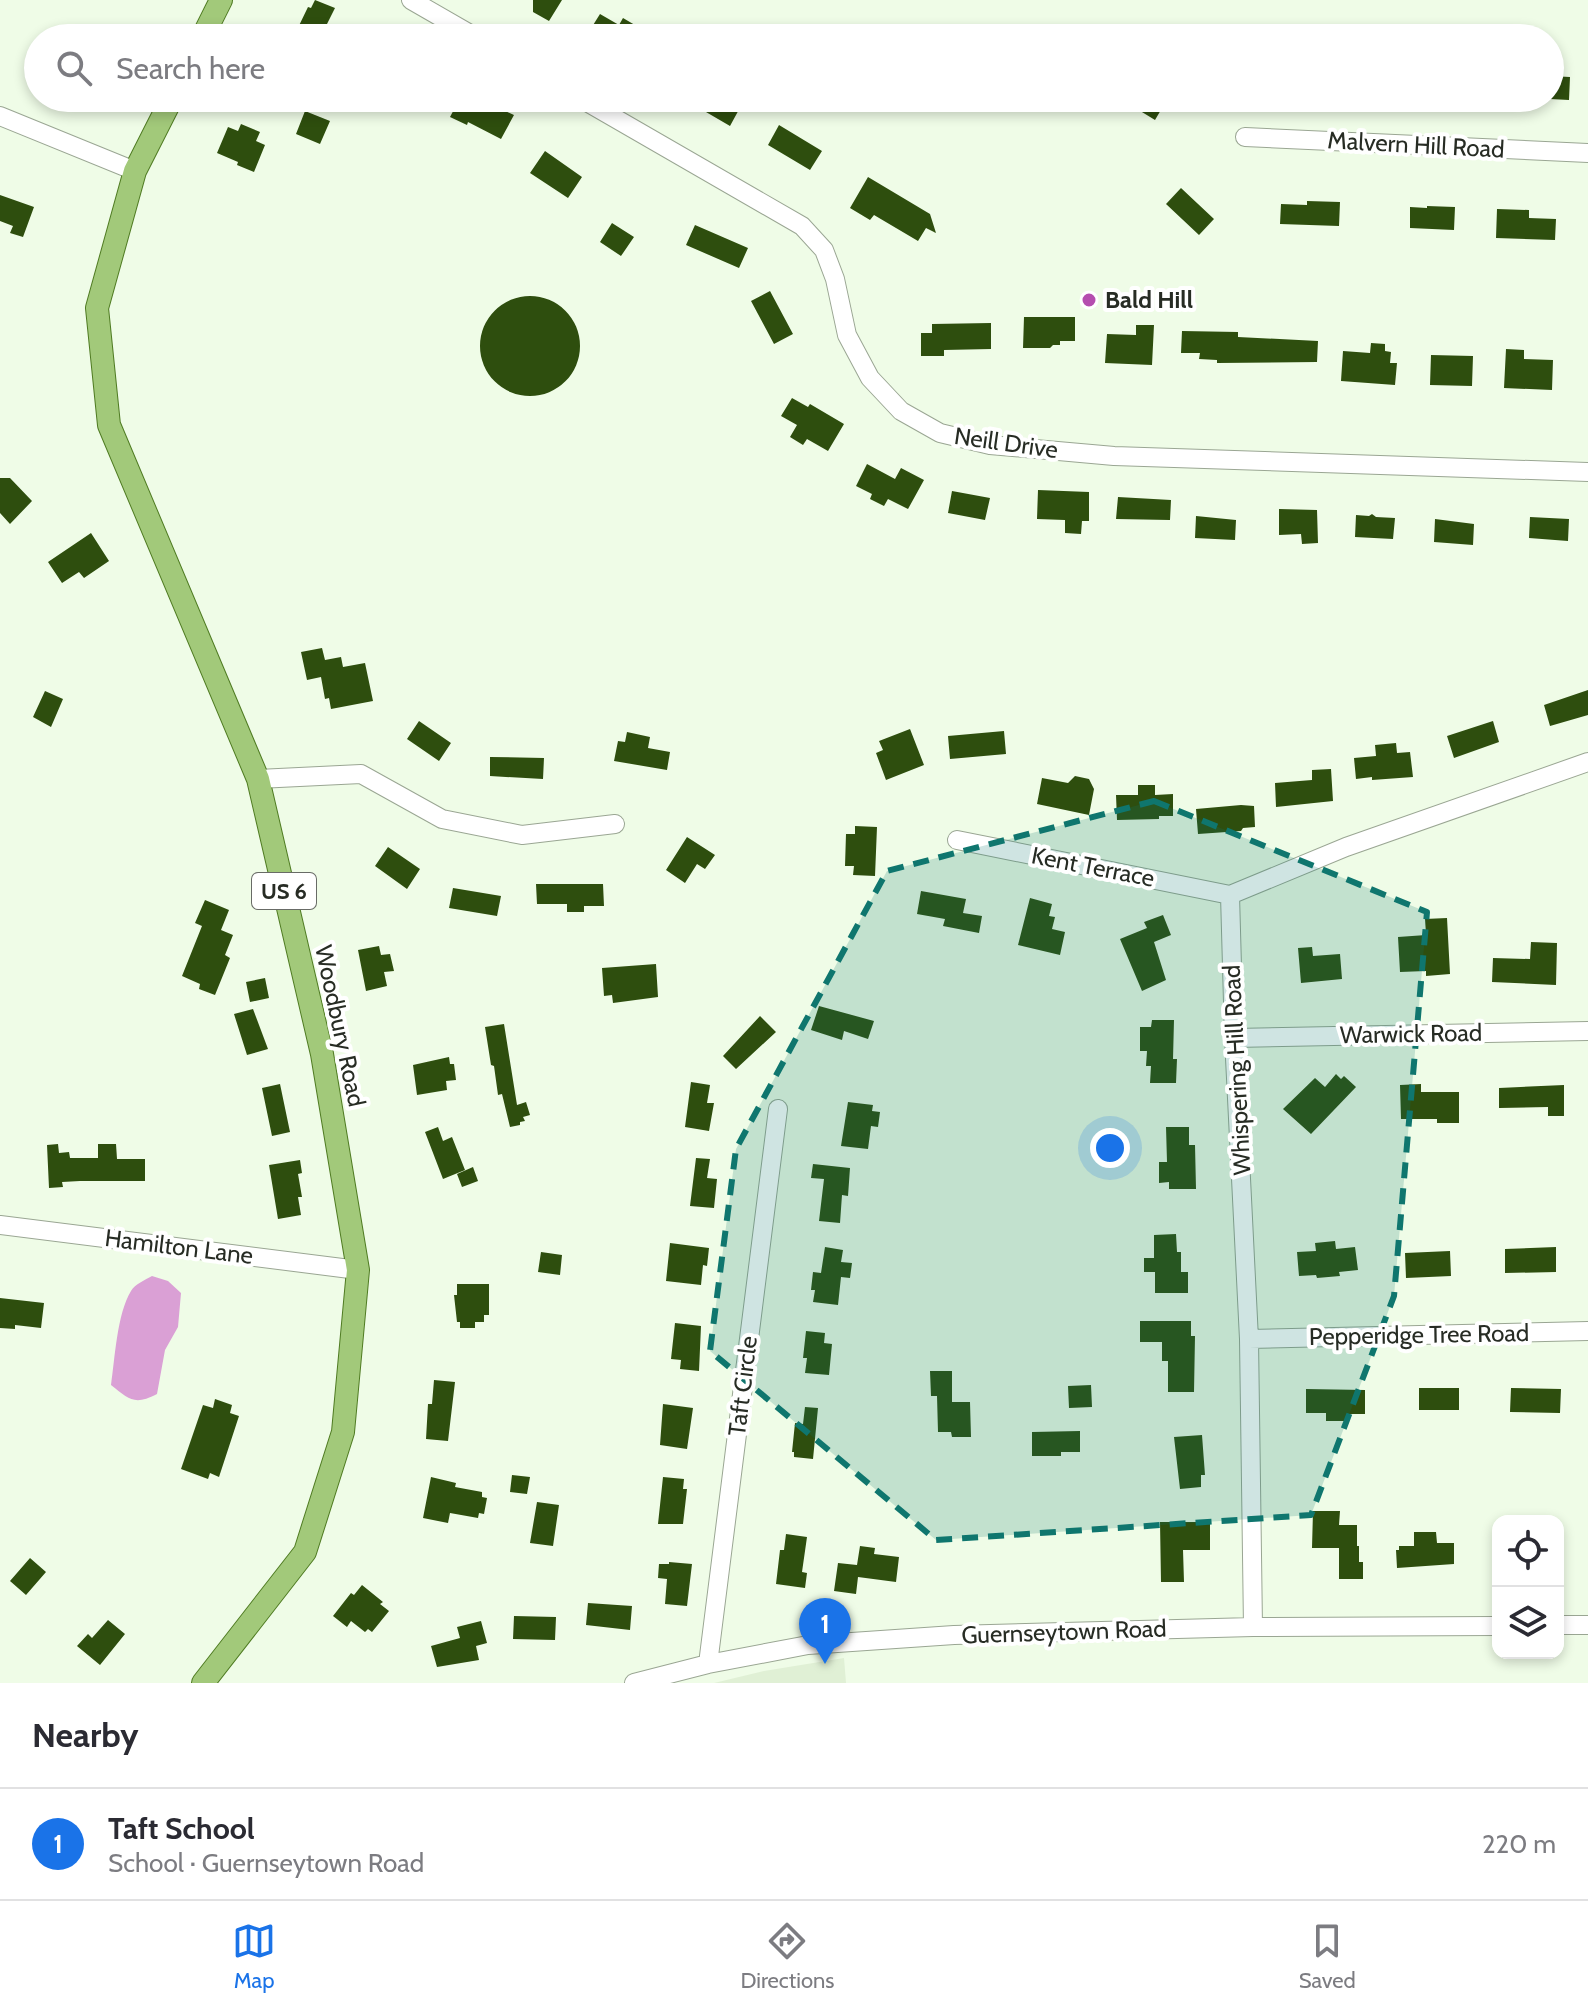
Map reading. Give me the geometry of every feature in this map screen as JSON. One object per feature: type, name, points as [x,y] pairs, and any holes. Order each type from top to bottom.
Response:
[{"type":"main road","points":[[209,24],[221,0]]},
{"type":"main road","name":"Woodbury Road","points":[[165,112],[135,171],[97,308],[109,425],[258,779],[322,1054],[358,1270],[343,1432],[305,1552],[203,1683]]},
{"type":"street","points":[[411,0],[453,24]]},
{"type":"street","name":"Neill Drive","points":[[604,112],[802,226],[824,250],[835,279],[847,335],[870,378],[901,411],[940,433],[990,445],[1114,456],[1588,472]]},
{"type":"street","points":[[0,116],[135,171]]},
{"type":"street","name":"Malvern Hill Road","points":[[1245,137],[1588,153]]},
{"type":"street","points":[[1230,895],[1346,847],[1588,762]]},
{"type":"street","points":[[258,779],[361,774],[442,819],[522,835],[615,824]]},
{"type":"street","name":"Kent Terrace","points":[[957,840],[1230,895]]},
{"type":"street","name":"Whispering Hill Road","points":[[1230,895],[1249,1339],[1253,1627]]},
{"type":"street","name":"Warwick Road","points":[[1234,1038],[1588,1031]]},
{"type":"street","name":"Taft Circle","points":[[708,1664],[778,1109]]},
{"type":"street","name":"Hamilton Lane","points":[[0,1225],[358,1270]]},
{"type":"street","name":"Pepperidge Tree Road","points":[[1249,1339],[1588,1331]]},
{"type":"street","points":[[1564,1625],[1588,1625]]},
{"type":"street","name":"Guernseytown Road","points":[[634,1683],[708,1664],[808,1645],[954,1635],[1253,1627],[1492,1626]]},
{"type":"highlighted area","points":[[1154,801],[1427,912],[1394,1296],[1311,1515],[936,1540],[710,1351],[736,1149],[887,871]]},
{"type":"shaded area","points":[[152,1276],[168,1281],[181,1293],[178,1327],[165,1350],[157,1394],[137,1400],[111,1385],[117,1336],[126,1301],[135,1286]]},
{"type":"shaded area","points":[[844,1658],[846,1683],[714,1683],[764,1671]]},
{"type":"building","points":[[315,0],[335,8],[327,24],[300,24],[308,7],[311,8]]},
{"type":"building","points":[[533,0],[562,0],[549,21],[533,12]]},
{"type":"building","points":[[600,14],[617,24],[594,24]]},
{"type":"building","points":[[623,18],[633,24],[620,24]]},
{"type":"building","points":[[1564,77],[1570,77],[1569,100],[1564,100]]},
{"type":"building","points":[[305,112],[330,121],[320,144],[296,134]]},
{"type":"building","points":[[453,112],[508,112],[514,115],[501,139],[468,122],[467,125],[450,117]]},
{"type":"building","points":[[706,112],[738,112],[730,126]]},
{"type":"building","points":[[1142,112],[1160,112],[1155,120]]},
{"type":"building","points":[[241,124],[260,132],[256,141],[265,145],[254,172],[217,153],[228,127],[238,131]]},
{"type":"building","points":[[779,125],[822,151],[810,170],[768,145]]},
{"type":"building","points":[[545,151],[582,177],[568,198],[530,173]]},
{"type":"building","points":[[868,177],[930,214],[936,233],[926,228],[918,241],[874,215],[870,220],[850,208]]},
{"type":"building","points":[[1181,188],[1214,219],[1199,235],[1166,204]]},
{"type":"building","points":[[0,195],[34,207],[23,237],[10,233],[13,226],[0,221]]},
{"type":"building","points":[[1307,201],[1340,202],[1339,226],[1280,224],[1281,204],[1307,205]]},
{"type":"building","points":[[1410,207],[1455,207],[1454,230],[1410,228]]},
{"type":"building","points":[[1497,209],[1529,210],[1529,218],[1556,219],[1555,240],[1496,238]]},
{"type":"building","points":[[612,223],[634,237],[621,256],[600,242]]},
{"type":"building","points":[[695,225],[748,248],[739,268],[686,245]]},
{"type":"building","points":[[770,291],[793,334],[774,344],[751,301]]},
{"type":"building","points":[[530,296],[549,300],[565,311],[576,327],[580,346],[576,365],[565,381],[549,392],[530,396],[511,392],[495,381],[484,365],[480,346],[484,327],[495,311],[511,300]]},
{"type":"building","points":[[1024,317],[1075,317],[1075,341],[1060,341],[1060,345],[1050,348],[1023,348]]},
{"type":"building","points":[[991,323],[991,349],[944,350],[944,356],[921,356],[921,333],[932,333],[932,324]]},
{"type":"building","points":[[1136,325],[1154,325],[1152,365],[1105,363],[1107,334],[1136,335]]},
{"type":"building","points":[[1182,331],[1238,332],[1238,337],[1318,341],[1317,362],[1217,363],[1217,360],[1199,359],[1200,353],[1181,353]]},
{"type":"building","points":[[1371,343],[1385,344],[1385,351],[1391,352],[1390,363],[1397,363],[1395,385],[1341,381],[1343,351],[1370,353]]},
{"type":"building","points":[[1506,349],[1524,350],[1524,359],[1553,360],[1552,390],[1504,388]]},
{"type":"building","points":[[1431,355],[1473,356],[1472,386],[1430,385]]},
{"type":"building","points":[[792,398],[808,407],[810,404],[844,424],[828,451],[807,439],[803,445],[790,437],[797,425],[781,416]]},
{"type":"building","points":[[867,464],[895,479],[901,468],[924,480],[908,509],[888,499],[884,506],[870,499],[872,494],[856,486]]},
{"type":"building","points":[[0,478],[10,478],[32,501],[10,524],[0,513]]},
{"type":"building","points":[[1038,490],[1089,492],[1089,521],[1082,521],[1081,534],[1065,533],[1065,520],[1037,519]]},
{"type":"building","points":[[952,491],[990,498],[985,520],[948,513]]},
{"type":"building","points":[[1118,497],[1171,500],[1170,520],[1116,519]]},
{"type":"building","points":[[1279,509],[1317,510],[1318,543],[1302,544],[1301,534],[1279,535]]},
{"type":"building","points":[[1356,515],[1395,518],[1393,539],[1355,537]]},
{"type":"building","points":[[1196,516],[1236,520],[1235,540],[1195,538]]},
{"type":"building","points":[[1530,517],[1569,519],[1568,541],[1529,538]]},
{"type":"building","points":[[1435,519],[1474,524],[1473,545],[1434,542]]},
{"type":"building","points":[[91,533],[109,561],[84,578],[79,572],[62,583],[48,562]]},
{"type":"building","points":[[322,648],[325,660],[341,657],[343,667],[365,663],[373,701],[331,709],[329,698],[325,699],[321,677],[307,680],[301,652]]},
{"type":"building","points":[[1588,690],[1588,715],[1550,726],[1544,705]]},
{"type":"building","points":[[45,691],[63,699],[51,727],[33,717]]},
{"type":"building","points":[[419,721],[451,743],[439,761],[407,739]]},
{"type":"building","points":[[1493,721],[1499,742],[1454,758],[1447,736]]},
{"type":"building","points":[[910,729],[924,765],[886,780],[876,753],[883,750],[879,741]]},
{"type":"building","points":[[1004,731],[1006,754],[950,759],[948,736]]},
{"type":"building","points":[[627,732],[650,737],[648,748],[670,752],[667,770],[614,761],[618,741],[625,742]]},
{"type":"building","points":[[1396,743],[1397,753],[1410,752],[1413,777],[1356,779],[1354,758],[1376,756],[1375,745]]},
{"type":"building","points":[[490,757],[544,758],[543,779],[490,776]]},
{"type":"building","points":[[1331,769],[1333,801],[1276,807],[1275,783],[1312,780],[1312,770]]},
{"type":"building","points":[[1075,776],[1089,779],[1094,789],[1089,815],[1037,804],[1042,778],[1068,783]]},
{"type":"building","points":[[1138,785],[1155,785],[1155,795],[1173,794],[1173,816],[1117,820],[1116,795],[1138,795]]},
{"type":"building","points":[[1254,806],[1255,827],[1198,834],[1196,809]]},
{"type":"building","points":[[855,826],[877,827],[875,876],[853,875],[854,866],[845,866],[846,834],[855,834]]},
{"type":"building","points":[[687,837],[715,855],[705,869],[697,864],[685,883],[666,870]]},
{"type":"building","points":[[388,847],[420,869],[407,889],[375,866]]},
{"type":"building","points":[[536,884],[603,884],[604,906],[584,906],[584,912],[567,912],[567,904],[537,904]]},
{"type":"building","points":[[453,888],[501,896],[497,916],[449,908]]},
{"type":"building","points":[[921,891],[966,899],[963,913],[982,916],[979,933],[943,926],[945,919],[917,914]]},
{"type":"building","points":[[1030,898],[1052,904],[1049,916],[1055,917],[1052,929],[1065,932],[1060,955],[1018,945]]},
{"type":"building","points":[[205,900],[229,910],[221,930],[233,935],[225,955],[230,958],[215,995],[199,989],[200,984],[182,976],[202,926],[195,923]]},
{"type":"building","points":[[1163,915],[1171,935],[1154,942],[1166,980],[1142,991],[1120,939],[1147,928],[1144,922]]},
{"type":"building","points":[[1447,918],[1450,974],[1426,976],[1426,971],[1400,972],[1398,937],[1426,935],[1425,919]]},
{"type":"building","points":[[1531,942],[1557,943],[1556,985],[1492,982],[1493,958],[1530,959]]},
{"type":"building","points":[[379,946],[381,955],[390,954],[394,971],[384,972],[387,986],[366,991],[358,950]]},
{"type":"building","points":[[1312,947],[1313,956],[1340,954],[1342,979],[1301,983],[1298,948]]},
{"type":"building","points":[[656,964],[658,997],[613,1003],[612,995],[604,996],[602,968]]},
{"type":"building","points":[[265,978],[269,998],[250,1002],[246,982]]},
{"type":"building","points":[[819,1006],[874,1021],[868,1039],[844,1031],[842,1040],[811,1030]]},
{"type":"building","points":[[253,1009],[268,1049],[247,1055],[234,1014]]},
{"type":"building","points":[[760,1016],[776,1032],[736,1069],[723,1056]]},
{"type":"building","points":[[1152,1020],[1174,1020],[1176,1083],[1150,1083],[1151,1066],[1146,1066],[1147,1051],[1140,1051],[1140,1027],[1151,1027]]},
{"type":"building","points":[[504,1024],[517,1105],[526,1102],[530,1115],[523,1117],[525,1121],[520,1125],[510,1127],[502,1094],[498,1095],[485,1027]]},
{"type":"building","points":[[449,1057],[450,1064],[454,1064],[456,1080],[446,1081],[447,1090],[417,1095],[413,1065]]},
{"type":"building","points":[[1336,1074],[1341,1079],[1344,1076],[1356,1087],[1311,1134],[1283,1109],[1315,1078],[1325,1087]]},
{"type":"building","points":[[691,1082],[710,1085],[707,1103],[714,1103],[709,1131],[685,1127]]},
{"type":"building","points":[[280,1084],[290,1132],[272,1136],[262,1088]]},
{"type":"building","points":[[1421,1084],[1421,1092],[1459,1092],[1459,1123],[1437,1123],[1437,1119],[1401,1119],[1400,1085]]},
{"type":"building","points":[[1564,1085],[1564,1116],[1548,1116],[1548,1107],[1499,1108],[1499,1088]]},
{"type":"building","points":[[848,1102],[873,1105],[872,1111],[880,1112],[878,1127],[871,1126],[868,1149],[841,1146]]},
{"type":"building","points":[[438,1127],[443,1141],[452,1137],[465,1170],[443,1179],[425,1132]]},
{"type":"building","points":[[1166,1127],[1189,1127],[1189,1145],[1195,1145],[1196,1189],[1169,1189],[1169,1182],[1159,1183],[1159,1162],[1167,1162]]},
{"type":"building","points":[[58,1144],[59,1153],[69,1152],[70,1158],[98,1158],[98,1144],[116,1144],[117,1159],[145,1159],[145,1181],[62,1182],[63,1187],[49,1188],[47,1145]]},
{"type":"building","points":[[696,1158],[710,1159],[707,1178],[717,1179],[714,1208],[690,1206]]},
{"type":"building","points":[[300,1160],[302,1173],[298,1174],[302,1197],[298,1197],[301,1215],[278,1219],[269,1165]]},
{"type":"building","points":[[813,1164],[850,1168],[848,1196],[842,1195],[840,1223],[819,1221],[824,1179],[811,1178]]},
{"type":"building","points":[[473,1167],[478,1181],[462,1187],[457,1174]]},
{"type":"building","points":[[1176,1234],[1177,1252],[1181,1252],[1181,1272],[1188,1272],[1188,1293],[1155,1293],[1155,1272],[1144,1272],[1144,1258],[1154,1258],[1154,1235]]},
{"type":"building","points":[[1335,1241],[1336,1249],[1355,1247],[1358,1270],[1339,1272],[1340,1276],[1299,1276],[1297,1252],[1316,1251],[1315,1243]]},
{"type":"building","points":[[670,1243],[709,1248],[701,1285],[666,1281]]},
{"type":"building","points":[[825,1247],[843,1250],[841,1262],[852,1263],[850,1278],[841,1277],[838,1305],[813,1302],[813,1272],[821,1273]]},
{"type":"building","points":[[1556,1247],[1556,1272],[1505,1273],[1505,1249]]},
{"type":"building","points":[[1450,1251],[1451,1276],[1406,1278],[1405,1253]]},
{"type":"building","points":[[541,1252],[562,1255],[560,1275],[538,1272]]},
{"type":"building","points":[[457,1284],[489,1284],[489,1315],[484,1315],[484,1322],[475,1322],[475,1328],[460,1328],[460,1322],[457,1322],[454,1295],[457,1295]]},
{"type":"building","points":[[0,1298],[44,1303],[41,1328],[15,1325],[15,1329],[0,1328]]},
{"type":"building","points":[[1140,1321],[1191,1321],[1191,1336],[1195,1336],[1194,1392],[1168,1392],[1168,1361],[1162,1361],[1162,1342],[1140,1342]]},
{"type":"building","points":[[675,1323],[701,1326],[699,1371],[680,1369],[681,1360],[671,1359]]},
{"type":"building","points":[[806,1331],[825,1333],[824,1343],[832,1344],[829,1375],[805,1373]]},
{"type":"building","points":[[930,1371],[952,1371],[952,1402],[970,1402],[971,1437],[952,1437],[951,1432],[938,1432],[937,1396],[931,1396]]},
{"type":"building","points":[[434,1380],[455,1382],[448,1441],[426,1439],[428,1404],[432,1404]]},
{"type":"building","points":[[1091,1385],[1092,1407],[1069,1408],[1068,1386]]},
{"type":"building","points":[[1419,1388],[1459,1388],[1459,1410],[1419,1410]]},
{"type":"building","points":[[1511,1388],[1561,1389],[1560,1413],[1510,1412]]},
{"type":"building","points":[[1306,1389],[1365,1390],[1365,1414],[1346,1414],[1346,1421],[1326,1421],[1326,1413],[1306,1413]]},
{"type":"building","points":[[215,1399],[232,1405],[230,1413],[239,1416],[219,1477],[210,1473],[208,1479],[181,1469],[203,1405],[213,1408]]},
{"type":"building","points":[[663,1404],[693,1408],[687,1449],[660,1445]]},
{"type":"building","points":[[805,1407],[818,1408],[813,1459],[794,1457],[792,1452],[795,1423],[803,1424]]},
{"type":"building","points":[[1080,1431],[1080,1452],[1061,1452],[1061,1456],[1032,1456],[1032,1432]]},
{"type":"building","points":[[1202,1435],[1205,1475],[1201,1475],[1201,1487],[1180,1489],[1174,1437]]},
{"type":"building","points":[[512,1475],[530,1477],[527,1494],[510,1492]]},
{"type":"building","points":[[431,1477],[456,1483],[455,1487],[482,1492],[482,1497],[487,1498],[484,1514],[479,1513],[478,1518],[450,1513],[448,1523],[423,1518]]},
{"type":"building","points":[[663,1477],[684,1479],[683,1489],[687,1489],[683,1524],[658,1524]]},
{"type":"building","points":[[537,1502],[559,1505],[553,1546],[530,1543]]},
{"type":"building","points":[[1313,1511],[1340,1511],[1339,1525],[1357,1525],[1363,1579],[1339,1579],[1339,1548],[1312,1548]]},
{"type":"building","points":[[1160,1522],[1210,1522],[1210,1550],[1183,1550],[1184,1582],[1161,1582]]},
{"type":"building","points":[[1414,1532],[1436,1532],[1437,1543],[1454,1543],[1454,1564],[1397,1568],[1396,1550],[1399,1546],[1414,1546]]},
{"type":"building","points":[[786,1534],[807,1537],[802,1572],[807,1573],[805,1588],[776,1584],[780,1550],[784,1550]]},
{"type":"building","points":[[860,1546],[875,1548],[874,1554],[899,1557],[896,1582],[858,1577],[856,1594],[834,1591],[838,1563],[857,1565]]},
{"type":"building","points":[[30,1558],[46,1572],[26,1595],[10,1581]]},
{"type":"building","points":[[659,1564],[692,1564],[687,1606],[665,1604],[667,1579],[658,1578]]},
{"type":"building","points":[[362,1585],[389,1611],[372,1632],[368,1629],[365,1632],[351,1621],[347,1627],[333,1616],[351,1593],[354,1595]]},
{"type":"building","points":[[588,1603],[632,1606],[630,1630],[586,1625]]},
{"type":"building","points":[[514,1616],[556,1617],[555,1640],[513,1639]]},
{"type":"building","points":[[108,1620],[125,1634],[100,1665],[77,1646],[88,1634],[92,1638]]},
{"type":"building","points":[[481,1621],[487,1643],[476,1646],[479,1660],[437,1667],[431,1646],[460,1638],[457,1627]]},
{"type":"place","name":"Bald Hill","points":[[1089,300]]},
{"type":"place","name":"Taft School","points":[[825,1664]]}]
